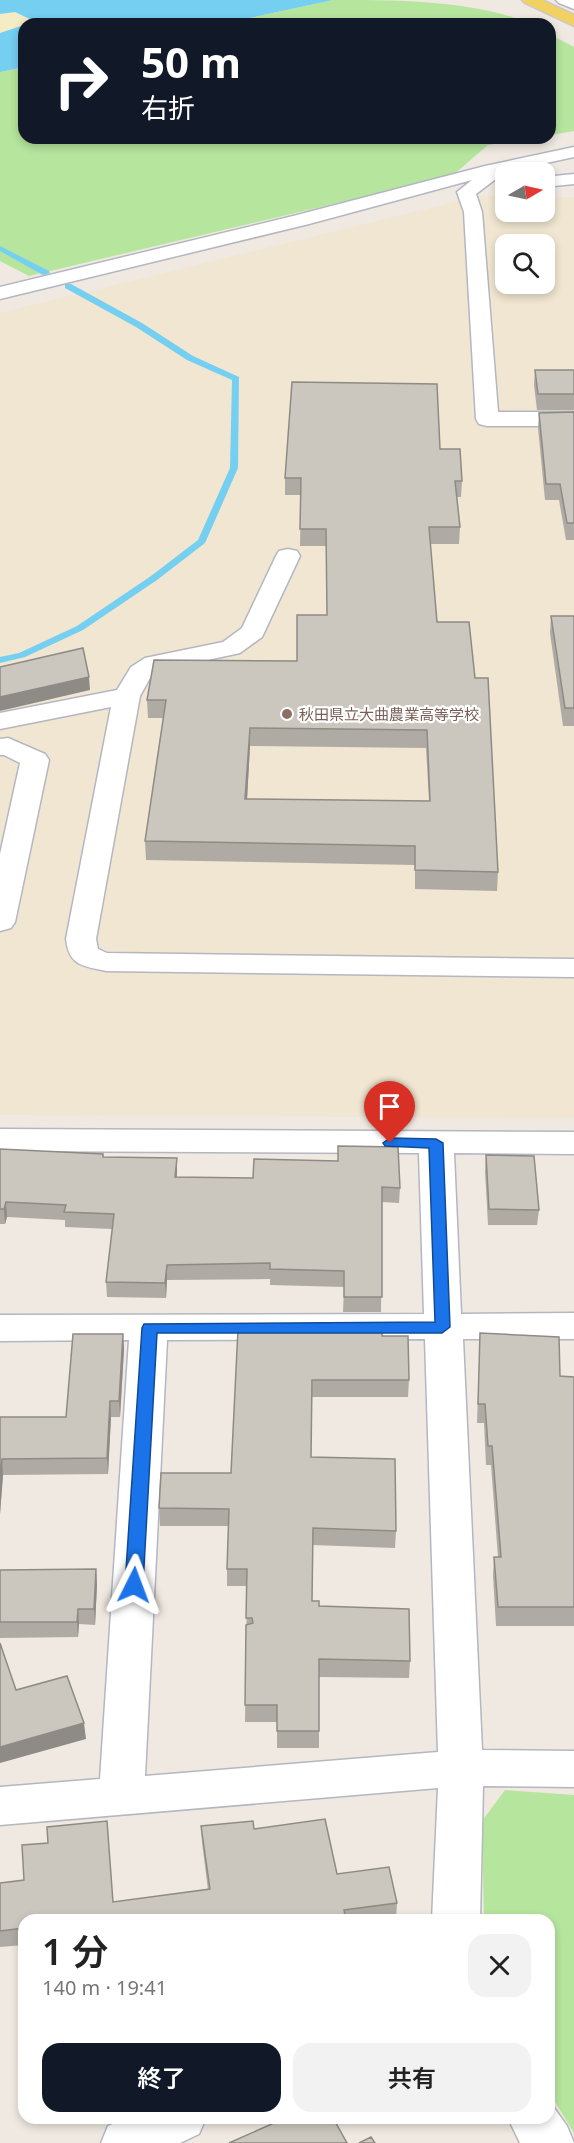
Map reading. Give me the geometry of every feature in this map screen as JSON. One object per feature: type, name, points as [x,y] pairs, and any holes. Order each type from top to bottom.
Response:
[{"type":"main road","points":[[530,0],[574,21]]},
{"type":"street","points":[[564,0],[574,4]]},
{"type":"street","points":[[529,162],[574,152]]},
{"type":"street","points":[[555,163],[574,161]]},
{"type":"street","points":[[0,293],[302,220],[495,170]]},
{"type":"street","points":[[495,173],[466,192],[473,212],[487,419],[574,419]]},
{"type":"street","points":[[555,181],[574,179]]},
{"type":"street","points":[[288,556],[253,632],[231,648],[154,664],[140,673],[127,696],[81,939],[83,953],[106,962],[574,968]]},
{"type":"street","points":[[0,721],[127,696]]},
{"type":"street","points":[[0,747],[8,746],[35,760],[7,856],[0,922]]},
{"type":"street","points":[[0,1140],[574,1143]]},
{"type":"street","points":[[436,1143],[461,1768],[456,1914]]},
{"type":"street","points":[[0,1328],[574,1326]]},
{"type":"street","points":[[121,1795],[149,1328]]},
{"type":"street","points":[[0,1806],[461,1768],[574,1769]]},
{"type":"street","points":[[126,2143],[168,2124]]},
{"type":"street","points":[[537,2124],[549,2143]]},
{"type":"shaded area","name":"秋田県立大曲農業高等学校","points":[[480,196],[495,196],[495,222],[555,222],[555,197],[574,197],[574,1118],[0,1115],[0,313]]},
{"type":"green space","points":[[333,0],[382,0],[460,6],[514,18],[250,18]]},
{"type":"green space","points":[[556,38],[574,47],[574,131],[556,134]]},
{"type":"green space","points":[[18,68],[18,144],[494,144],[488,145],[452,176],[29,276],[0,261],[0,72]]},
{"type":"green space","points":[[505,1790],[574,1795],[574,2133],[555,2102],[555,1914],[484,1914],[482,1821]]},
{"type":"sand","points":[[15,12],[27,18],[18,18],[18,27],[0,33],[0,14]]},
{"type":"water","points":[[0,0],[333,0],[250,18],[28,18],[15,12],[0,14]]},
{"type":"water","points":[[18,27],[18,68],[0,72],[0,33]]},
{"type":"building","points":[[535,370],[574,370],[574,394],[538,394]]},
{"type":"building","points":[[292,382],[437,384],[440,449],[460,449],[462,481],[455,481],[460,527],[429,527],[437,622],[469,622],[475,678],[488,678],[498,872],[415,870],[415,846],[145,841],[166,700],[147,700],[154,660],[297,661],[297,615],[327,615],[326,529],[300,529],[301,478],[285,478]],"holes":[[[250,728],[427,730],[430,801],[245,799]]]},
{"type":"building","points":[[574,412],[574,523],[567,523],[560,484],[546,484],[539,413]]},
{"type":"building","points":[[551,616],[574,616],[574,708],[565,708]]},
{"type":"building","points":[[83,648],[89,677],[0,697],[0,667]]},
{"type":"building","points":[[338,1146],[398,1147],[400,1188],[382,1187],[382,1297],[344,1297],[344,1271],[270,1269],[270,1263],[167,1265],[165,1283],[106,1282],[114,1214],[64,1212],[66,1205],[6,1202],[4,1209],[0,1209],[0,1149],[103,1154],[103,1157],[177,1158],[175,1177],[253,1178],[254,1159],[338,1161]]},
{"type":"building","points":[[486,1155],[534,1156],[539,1210],[489,1209]]},
{"type":"building","points":[[343,1325],[382,1325],[382,1336],[408,1336],[409,1380],[312,1380],[311,1457],[395,1459],[396,1531],[313,1528],[312,1601],[319,1601],[319,1606],[409,1609],[410,1661],[319,1659],[319,1731],[277,1731],[277,1705],[245,1705],[246,1625],[253,1623],[252,1618],[246,1618],[247,1569],[227,1569],[229,1509],[159,1508],[161,1473],[231,1473],[238,1329],[343,1330]]},
{"type":"building","points":[[480,1333],[559,1337],[560,1376],[574,1377],[574,1607],[498,1607],[494,1557],[501,1557],[492,1446],[488,1446],[485,1404],[478,1404]]},
{"type":"building","points":[[73,1334],[123,1334],[119,1401],[110,1401],[107,1458],[2,1459],[0,1482],[0,1417],[66,1417]]},
{"type":"building","points":[[96,1569],[94,1609],[78,1609],[77,1622],[0,1622],[0,1570]]},
{"type":"building","points":[[0,1643],[16,1690],[67,1676],[84,1723],[0,1747]]},
{"type":"building","points":[[325,1819],[337,1874],[389,1867],[397,1903],[344,1910],[345,1914],[18,1914],[18,1929],[0,1931],[0,1883],[24,1880],[22,1845],[48,1843],[47,1827],[107,1821],[113,1902],[210,1889],[201,1826],[253,1821],[254,1829]]},
{"type":"building","points":[[272,2124],[336,2124],[347,2143],[229,2143]]},
{"type":"building","points":[[371,2137],[375,2143],[359,2143]]},
{"type":"waterway","points":[[0,248],[46,273]]},
{"type":"waterway","points":[[0,660],[22,655],[80,628],[154,578],[202,541],[234,468],[236,379],[190,358],[139,325],[68,286]]},
{"type":"place","name":"秋田県立大曲農業高等学校","points":[[287,714]]},
{"type":"route","points":[[134,1585],[149,1328],[442,1327],[436,1143],[390,1143]]}]
